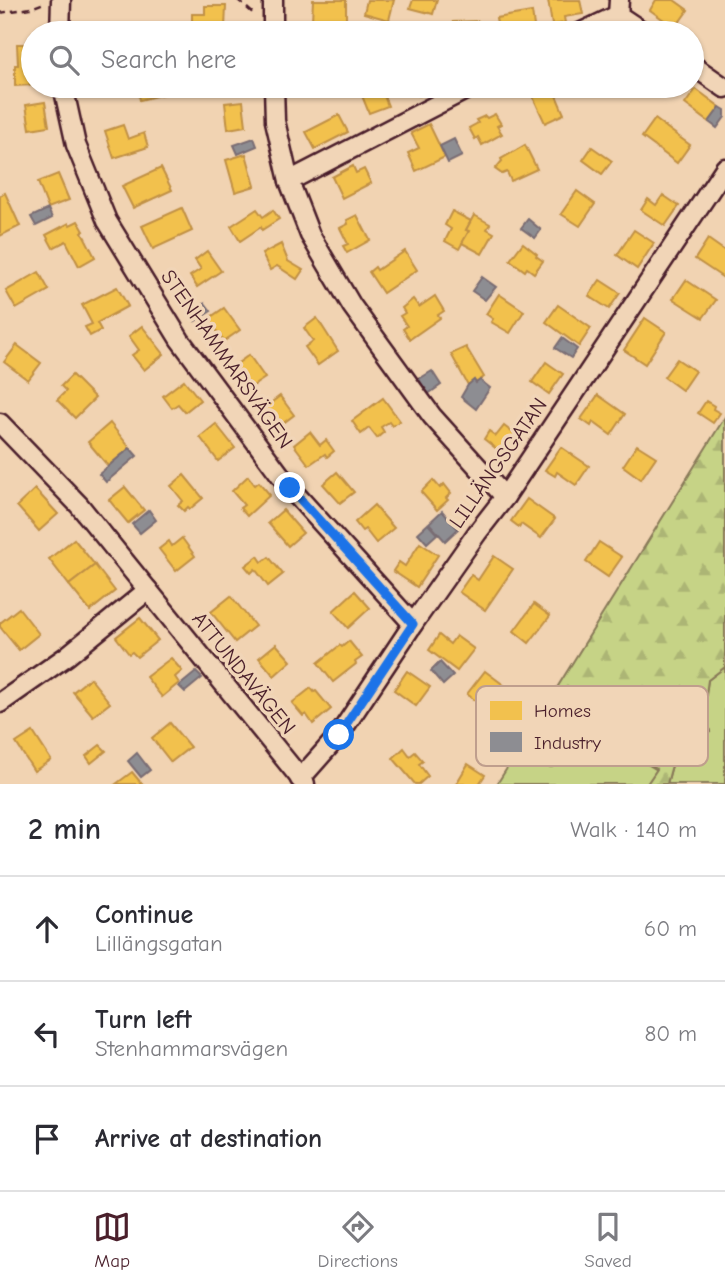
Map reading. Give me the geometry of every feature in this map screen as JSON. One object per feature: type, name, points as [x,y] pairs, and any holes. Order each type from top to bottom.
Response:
[{"type":"street","points":[[60,21],[61,0]]},
{"type":"street","points":[[272,0],[272,21]]},
{"type":"street","points":[[598,21],[619,7],[633,21]]},
{"type":"street","points":[[704,73],[725,88]]},
{"type":"street","name":"STENHAMMARSVÄGEN","points":[[66,98],[76,145],[107,221],[180,340],[290,488],[413,624]]},
{"type":"street","points":[[274,98],[275,121],[289,181],[310,235],[352,306],[432,416],[505,497]]},
{"type":"street","points":[[289,181],[449,98]]},
{"type":"street","name":"LILLÄNGSGATAN","points":[[302,781],[339,735],[413,624],[505,497],[725,168]]},
{"type":"street","name":"ATTUNDAVÄGEN","points":[[0,423],[79,505],[302,781]]},
{"type":"street","points":[[0,703],[66,656],[148,590]]},
{"type":"path","points":[[0,13],[31,8],[50,0]]},
{"type":"path","points":[[238,0],[264,21]]},
{"type":"green space","points":[[725,417],[725,667],[708,680],[707,686],[558,686]]},
{"type":"green space","points":[[725,667],[725,784],[667,784],[672,766],[708,766],[708,680]]},
{"type":"green space","points":[[508,766],[651,766],[657,770],[647,784],[497,784]]},
{"type":"green space","points":[[652,766],[672,766],[667,784],[647,784],[657,769]]},
{"type":"building: Homes","points":[[313,0],[346,0],[346,21],[312,21]]},
{"type":"building: Homes","points":[[367,0],[394,0],[389,20],[364,13]]},
{"type":"building: Homes","points":[[413,0],[437,0],[433,14],[410,8]]},
{"type":"building: Homes","points":[[548,0],[580,0],[583,14],[564,17],[565,21],[551,21]]},
{"type":"building: Homes","points":[[656,0],[674,0],[688,10],[680,21],[665,21],[650,10]]},
{"type":"building: Homes","points":[[205,6],[226,6],[225,21],[192,21],[192,14],[205,14]]},
{"type":"building: Homes","points":[[532,12],[533,21],[497,21],[496,18]]},
{"type":"building: Homes","points":[[17,44],[21,44],[21,86],[15,86],[15,65],[18,65]]},
{"type":"building: Homes","points":[[704,95],[720,107],[709,122],[685,104],[689,98],[704,98]]},
{"type":"building: Homes","points":[[363,98],[385,98],[388,106],[369,113]]},
{"type":"building: Homes","points":[[533,98],[557,98],[564,114],[545,123]]},
{"type":"building: Homes","points":[[243,101],[246,126],[228,129],[225,103]]},
{"type":"building: Homes","points":[[45,102],[49,126],[30,129],[26,105]]},
{"type":"building: Homes","points":[[495,114],[501,124],[497,126],[502,134],[482,145],[469,128],[478,123],[476,120]]},
{"type":"building: Homes","points":[[339,115],[348,132],[315,149],[306,132]]},
{"type":"building: Homes","points":[[655,119],[690,145],[677,163],[642,137]]},
{"type":"building: Homes","points":[[429,124],[445,157],[416,171],[408,153],[419,148],[411,133]]},
{"type":"building: Homes","points":[[123,125],[128,139],[144,133],[148,147],[114,158],[105,131]]},
{"type":"building: Homes","points":[[525,145],[537,169],[511,181],[507,172],[502,174],[495,169],[501,159]]},
{"type":"building: Homes","points":[[592,147],[612,161],[602,174],[583,160]]},
{"type":"building: Homes","points":[[246,154],[255,186],[235,192],[226,160]]},
{"type":"building: Homes","points":[[353,166],[356,173],[364,169],[371,183],[342,198],[332,177]]},
{"type":"building: Homes","points":[[161,168],[172,190],[133,208],[122,186]]},
{"type":"building: Homes","points":[[58,174],[69,200],[48,208],[38,182]]},
{"type":"building: Homes","points":[[577,191],[595,204],[580,226],[561,214]]},
{"type":"building: Homes","points":[[5,193],[20,226],[0,236],[0,196]]},
{"type":"building: Homes","points":[[663,195],[679,206],[665,226],[641,210],[648,199],[656,205]]},
{"type":"building: Homes","points":[[182,208],[192,231],[153,249],[142,226]]},
{"type":"building: Homes","points":[[257,209],[263,217],[273,210],[279,219],[240,241],[231,226]]},
{"type":"building: Homes","points":[[452,211],[471,221],[466,230],[469,231],[459,249],[445,241],[451,229],[445,225]]},
{"type":"building: Homes","points":[[357,215],[370,240],[347,253],[343,246],[348,244],[340,228],[348,224],[347,220]]},
{"type":"building: Homes","points":[[474,215],[490,224],[487,229],[494,233],[482,254],[462,243]]},
{"type":"building: Homes","points":[[78,221],[95,257],[79,266],[66,241],[53,248],[46,235]]},
{"type":"building: Homes","points":[[634,230],[654,243],[637,269],[617,255]]},
{"type":"building: Homes","points":[[708,239],[725,251],[725,279],[695,259]]},
{"type":"building: Homes","points":[[523,243],[543,261],[534,273],[527,268],[525,271],[510,260]]},
{"type":"building: Homes","points":[[281,244],[288,261],[303,270],[297,279],[277,266],[270,270],[262,254]]},
{"type":"building: Homes","points":[[207,251],[221,271],[197,287],[190,276],[201,269],[195,260]]},
{"type":"building: Homes","points":[[405,251],[417,270],[383,293],[369,272],[375,267],[377,270]]},
{"type":"building: Homes","points":[[39,272],[49,290],[16,309],[6,291]]},
{"type":"building: Homes","points":[[600,280],[620,293],[609,309],[589,296]]},
{"type":"building: Homes","points":[[686,280],[716,300],[703,318],[673,299]]},
{"type":"building: Homes","points":[[117,287],[128,306],[97,323],[101,330],[90,336],[85,327],[92,324],[82,305]]},
{"type":"building: Homes","points":[[499,294],[524,311],[510,333],[491,322],[493,319],[486,314]]},
{"type":"building: Homes","points":[[435,296],[444,311],[438,315],[440,318],[410,339],[403,329],[407,326],[400,316],[405,313],[402,308],[413,299],[419,307]]},
{"type":"building: Homes","points":[[558,305],[591,328],[579,346],[546,322]]},
{"type":"building: Homes","points":[[224,308],[240,330],[224,341],[208,319]]},
{"type":"building: Homes","points":[[317,318],[338,351],[318,365],[305,347],[313,341],[304,328]]},
{"type":"building: Homes","points":[[645,318],[666,332],[645,364],[624,350]]},
{"type":"building: Homes","points":[[142,326],[164,354],[144,370],[132,355],[139,350],[129,336]]},
{"type":"building: Homes","points":[[17,345],[41,363],[28,380],[4,362]]},
{"type":"building: Homes","points":[[466,347],[484,377],[468,385],[451,354]]},
{"type":"building: Homes","points":[[249,355],[265,378],[250,388],[234,366]]},
{"type":"building: Homes","points":[[677,359],[695,371],[682,390],[664,377]]},
{"type":"building: Homes","points":[[546,362],[563,374],[549,394],[532,382]]},
{"type":"building: Homes","points":[[72,375],[95,398],[75,418],[57,400],[66,391],[61,386]]},
{"type":"building: Homes","points":[[184,380],[200,400],[185,412],[178,404],[172,408],[163,396]]},
{"type":"building: Homes","points":[[598,395],[625,414],[611,435],[593,422],[591,426],[581,419]]},
{"type":"building: Homes","points":[[280,396],[294,415],[278,427],[264,408]]},
{"type":"building: Homes","points":[[383,398],[400,421],[392,426],[389,422],[381,427],[384,432],[377,438],[369,428],[361,434],[352,421]]},
{"type":"building: Homes","points":[[706,401],[720,413],[713,423],[698,413]]},
{"type":"building: Homes","points":[[110,423],[130,448],[108,466],[88,442]]},
{"type":"building: Homes","points":[[216,424],[235,448],[218,461],[200,437]]},
{"type":"building: Homes","points":[[504,426],[520,438],[507,457],[484,439],[489,431],[496,436]]},
{"type":"building: Homes","points":[[310,432],[320,445],[326,440],[334,451],[309,465],[294,445]]},
{"type":"building: Homes","points":[[637,445],[656,457],[641,479],[623,466]]},
{"type":"building: Homes","points":[[561,447],[589,466],[576,485],[557,472],[555,476],[545,470]]},
{"type":"building: Homes","points":[[337,472],[354,492],[340,503],[323,484]]},
{"type":"building: Homes","points":[[184,475],[203,498],[184,511],[178,505],[183,501],[171,486]]},
{"type":"building: Homes","points":[[248,476],[255,485],[259,482],[270,495],[247,516],[240,508],[244,505],[232,491]]},
{"type":"building: Homes","points":[[433,480],[440,488],[444,484],[451,493],[446,498],[448,500],[437,510],[421,492]]},
{"type":"building: Homes","points":[[125,487],[144,510],[128,523],[109,500]]},
{"type":"building: Homes","points":[[35,489],[58,514],[39,531],[17,506]]},
{"type":"building: Homes","points":[[527,499],[555,519],[541,538],[521,524],[519,527],[511,521]]},
{"type":"building: Homes","points":[[374,505],[394,528],[376,543],[365,529],[362,531],[355,522]]},
{"type":"building: Homes","points":[[283,510],[303,533],[288,546],[268,523]]},
{"type":"building: Homes","points":[[182,538],[195,556],[176,571],[159,549],[169,541],[172,546]]},
{"type":"building: Homes","points":[[74,539],[95,565],[69,585],[49,559]]},
{"type":"building: Homes","points":[[599,542],[622,557],[608,577],[586,562]]},
{"type":"building: Homes","points":[[420,543],[438,555],[417,587],[393,571],[399,562],[405,566]]},
{"type":"building: Homes","points":[[258,556],[262,562],[269,557],[283,574],[268,586],[255,569],[251,573],[245,566]]},
{"type":"building: Homes","points":[[494,556],[513,569],[485,610],[459,592],[471,575],[478,580]]},
{"type":"building: Homes","points":[[95,565],[115,591],[90,611],[69,585]]},
{"type":"building: Homes","points":[[355,591],[370,608],[348,628],[333,611]]},
{"type":"building: Homes","points":[[231,596],[255,626],[235,642],[211,612]]},
{"type":"building: Homes","points":[[534,604],[550,616],[529,643],[514,631]]},
{"type":"building: Homes","points":[[19,608],[39,634],[19,650],[0,627],[0,623]]},
{"type":"building: Homes","points":[[140,618],[158,640],[137,657],[132,652],[129,654],[116,637]]},
{"type":"building: Homes","points":[[439,635],[450,644],[456,636],[474,649],[457,671],[429,650]]},
{"type":"building: Homes","points":[[349,641],[362,657],[333,682],[318,663]]},
{"type":"building: Homes","points":[[276,644],[291,661],[274,676],[259,658]]},
{"type":"building: Homes","points":[[171,658],[182,671],[175,677],[179,683],[162,697],[146,677]]},
{"type":"building: Homes","points":[[407,671],[430,687],[416,706],[394,690]]},
{"type":"building: Homes","points":[[485,671],[505,686],[476,686],[476,701],[467,694]]},
{"type":"building: Homes","points":[[90,678],[110,703],[93,716],[73,692]]},
{"type":"building: Homes","points":[[311,688],[331,709],[313,724],[306,714],[303,716],[292,703]]},
{"type":"building: Homes","points":[[170,723],[190,747],[171,762],[152,738]]},
{"type":"building: Homes","points":[[33,732],[51,760],[34,771],[16,743]]},
{"type":"building: Homes","points":[[100,745],[106,751],[91,763],[86,756]]},
{"type":"building: Homes","points":[[404,748],[410,756],[415,752],[423,761],[419,764],[428,776],[419,784],[415,784],[393,758]]},
{"type":"building: Homes","points":[[468,764],[485,775],[479,784],[456,784]]},
{"type":"building: Homes","points":[[132,772],[142,784],[116,784]]},
{"type":"building: Industry","points":[[720,107],[725,110],[725,117],[717,128],[709,122]]},
{"type":"building: Industry","points":[[254,138],[257,146],[238,154],[234,145]]},
{"type":"building: Industry","points":[[454,139],[462,156],[448,163],[440,146]]},
{"type":"building: Industry","points":[[48,209],[52,218],[36,226],[31,217]]},
{"type":"building: Industry","points":[[528,219],[541,230],[535,238],[521,228]]},
{"type":"building: Industry","points":[[482,277],[496,287],[485,300],[472,291]]},
{"type":"building: Industry","points":[[205,303],[211,311],[195,321],[190,313]]},
{"type":"building: Industry","points":[[562,338],[577,349],[571,358],[555,348]]},
{"type":"building: Industry","points":[[432,371],[441,385],[428,394],[419,379]]},
{"type":"building: Industry","points":[[474,380],[476,383],[480,380],[490,388],[476,409],[461,397]]},
{"type":"building: Industry","points":[[130,448],[137,456],[106,482],[99,474]]},
{"type":"building: Industry","points":[[149,510],[156,520],[140,533],[132,524]]},
{"type":"building: Industry","points":[[442,511],[458,529],[445,541],[429,523]]},
{"type":"building: Industry","points":[[428,524],[437,534],[427,543],[418,533]]},
{"type":"building: Industry","points":[[440,662],[453,676],[443,685],[431,671]]},
{"type":"building: Industry","points":[[196,672],[202,678],[185,692],[179,686]]},
{"type":"building: Industry","points":[[137,753],[150,770],[141,777],[128,761]]},
{"type":"route","points":[[290,488],[413,624],[339,735]]}]
